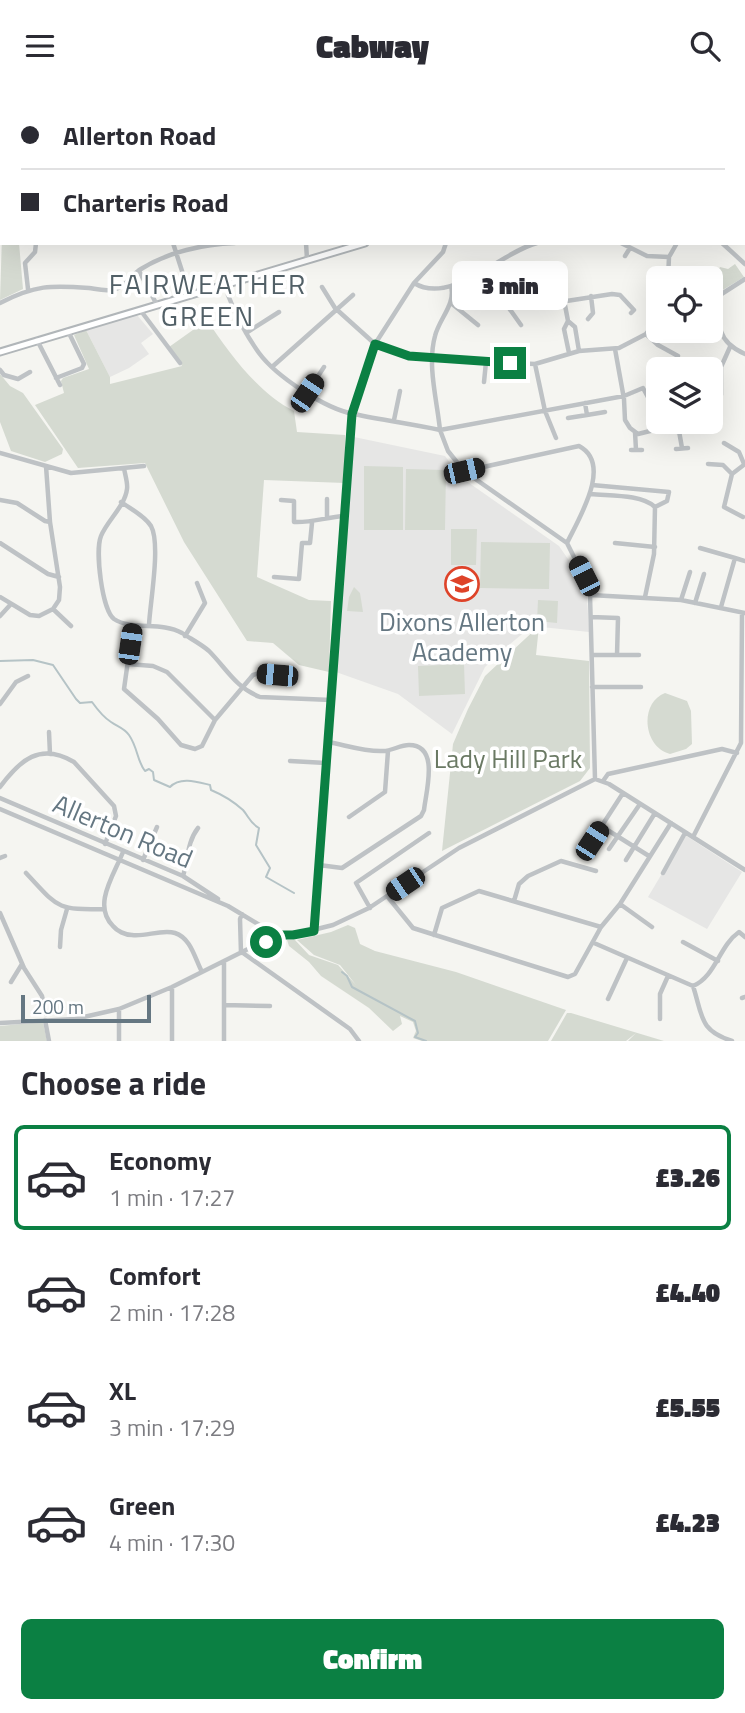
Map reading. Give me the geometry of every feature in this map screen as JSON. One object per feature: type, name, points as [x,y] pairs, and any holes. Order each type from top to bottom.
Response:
[{"type":"main road","points":[[0,352],[358,245]]},
{"type":"street","points":[[28,289],[24,263],[35,251],[36,245]]},
{"type":"street","points":[[174,245],[190,296]]},
{"type":"street","points":[[0,303],[28,289],[47,286],[113,291],[139,271],[176,253],[208,245]]},
{"type":"street","points":[[306,245],[307,259]]},
{"type":"street","points":[[314,931],[352,414],[375,344],[414,283],[443,252],[445,245]]},
{"type":"street","points":[[414,283],[421,287],[451,286],[532,245]]},
{"type":"street","points":[[625,245],[647,256],[669,257]]},
{"type":"street","points":[[669,266],[669,257],[676,245]]},
{"type":"street","points":[[724,245],[745,264]]},
{"type":"street","points":[[625,256],[630,248]]},
{"type":"street","points":[[482,270],[521,325]]},
{"type":"street","points":[[139,271],[158,306]]},
{"type":"street","points":[[723,293],[745,279]]},
{"type":"street","points":[[322,286],[335,308],[375,344],[409,356],[535,364],[579,351],[615,349],[646,334]]},
{"type":"street","points":[[451,286],[454,293],[435,337],[432,359],[440,429],[449,451],[464,471],[567,543],[586,579],[590,595],[593,655],[595,779]]},
{"type":"street","points":[[534,306],[612,294],[620,295],[634,310],[631,313]]},
{"type":"street","points":[[228,295],[246,333],[260,355],[272,367],[317,401],[352,414],[440,429],[624,396],[643,388],[646,394]]},
{"type":"street","points":[[272,367],[335,308],[353,295]]},
{"type":"street","points":[[588,319],[593,313],[591,296]]},
{"type":"street","points":[[564,300],[568,321],[564,329],[569,353]]},
{"type":"street","points":[[451,303],[478,325]]},
{"type":"street","points":[[141,311],[180,363]]},
{"type":"street","points":[[246,333],[279,313]]},
{"type":"street","points":[[568,321],[575,327],[579,351]]},
{"type":"street","points":[[56,378],[82,368],[84,364],[67,330]]},
{"type":"street","points":[[723,338],[730,347],[745,354]]},
{"type":"street","points":[[37,340],[60,385]]},
{"type":"street","points":[[656,343],[678,356]]},
{"type":"street","points":[[723,363],[730,347]]},
{"type":"street","points":[[615,349],[624,396],[625,420],[635,432],[637,450]]},
{"type":"street","points":[[484,382],[486,362]]},
{"type":"street","points":[[535,364],[545,411],[556,438]]},
{"type":"street","points":[[307,393],[324,367]]},
{"type":"street","points":[[0,370],[4,375],[18,379],[30,372]]},
{"type":"street","points":[[394,420],[400,391]]},
{"type":"street","points":[[585,403],[587,415]]},
{"type":"street","points":[[568,418],[605,412]]},
{"type":"street","points":[[635,432],[646,433]]},
{"type":"street","points":[[680,434],[682,448]]},
{"type":"street","points":[[724,443],[739,452],[744,464],[732,474],[724,507],[743,517]]},
{"type":"street","points":[[464,471],[579,446],[586,449],[592,458],[592,485],[567,543]]},
{"type":"street","points":[[0,453],[71,473],[144,466]]},
{"type":"street","points":[[708,464],[723,465],[732,474]]},
{"type":"street","points":[[0,597],[30,615],[39,616],[53,609],[60,594],[50,522],[46,466]]},
{"type":"street","points":[[124,468],[127,488],[100,537],[99,549],[108,613],[118,621],[171,628],[186,636],[210,652],[241,688],[260,697],[331,700]]},
{"type":"street","points":[[592,485],[669,492],[667,501],[655,507]]},
{"type":"street","points":[[590,494],[641,500],[655,507]]},
{"type":"street","points":[[327,499],[327,517]]},
{"type":"street","points":[[0,500],[17,503],[50,522]]},
{"type":"street","points":[[281,500],[294,501],[293,522],[312,523],[327,517],[345,516]]},
{"type":"street","points":[[121,502],[146,519],[153,531],[149,625]]},
{"type":"street","points":[[645,597],[655,547],[655,507]]},
{"type":"street","points":[[274,577],[299,579],[302,543],[310,543],[312,523]]},
{"type":"street","points":[[0,543],[48,574],[58,577]]},
{"type":"street","points":[[615,543],[655,547]]},
{"type":"street","points":[[700,548],[745,561]]},
{"type":"street","points":[[720,607],[735,558]]},
{"type":"street","points":[[681,600],[690,572]]},
{"type":"street","points":[[695,603],[704,574]]},
{"type":"street","points":[[186,636],[205,603],[197,583]]},
{"type":"street","points":[[590,595],[681,600],[743,613],[741,743],[693,837]]},
{"type":"street","points":[[0,616],[11,604]]},
{"type":"street","points":[[53,609],[71,626]]},
{"type":"street","points":[[591,617],[618,618],[617,655]]},
{"type":"street","points":[[133,625],[124,689],[158,719],[181,745],[195,749],[202,746],[215,720],[253,675],[260,673],[294,677]]},
{"type":"street","points":[[593,655],[639,655]]},
{"type":"street","points":[[128,664],[153,666],[167,672],[215,720]]},
{"type":"street","points":[[2,701],[16,682],[29,676]]},
{"type":"street","points":[[592,687],[641,687]]},
{"type":"street","points":[[0,693],[2,701]]},
{"type":"street","points":[[49,732],[50,754]]},
{"type":"street","points":[[318,865],[342,868],[421,816],[430,761],[426,752],[417,745],[406,744],[388,751],[328,742]]},
{"type":"street","points":[[603,782],[608,774],[722,749],[737,753]]},
{"type":"street","points":[[349,817],[384,792],[388,751]]},
{"type":"street","points":[[0,787],[10,773],[27,759],[50,754],[66,757],[74,762],[114,806],[116,816],[105,844]]},
{"type":"street","points":[[290,761],[326,763]]},
{"type":"street","points":[[0,1023],[46,1017],[75,1019],[119,1009],[172,987],[276,935],[293,935],[333,925],[370,908],[459,848],[595,779],[623,793],[745,870]]},
{"type":"street","points":[[592,841],[623,793]]},
{"type":"street","name":"Allerton Road","points":[[0,798],[183,876],[228,906]]},
{"type":"street","points":[[609,849],[640,804]]},
{"type":"street","name":"Allerton Road","points":[[0,809],[228,906],[276,935]]},
{"type":"street","points":[[626,860],[655,813]]},
{"type":"street","points":[[387,896],[413,928],[568,977],[575,974],[601,927],[620,904],[671,823]]},
{"type":"street","points":[[601,826],[649,856]]},
{"type":"street","points":[[143,860],[157,827]]},
{"type":"street","points":[[183,876],[191,837],[198,828]]},
{"type":"street","points":[[370,908],[356,883],[429,833]]},
{"type":"street","points":[[663,873],[685,833]]},
{"type":"street","points":[[124,852],[105,894],[105,919],[117,931],[131,936],[174,933],[187,941],[202,972]]},
{"type":"street","points":[[514,901],[519,884],[528,876],[561,861],[597,871]]},
{"type":"street","points":[[26,873],[55,904],[67,909],[103,909]]},
{"type":"street","points":[[434,935],[442,908],[478,891],[601,927]]},
{"type":"street","points":[[620,904],[652,927]]},
{"type":"street","points":[[60,947],[67,909]]},
{"type":"street","points":[[0,913],[22,963],[42,996],[49,1041]]},
{"type":"street","points":[[242,913],[242,953]]},
{"type":"street","points":[[594,943],[693,986],[702,982],[718,961],[730,938],[738,932],[745,937]]},
{"type":"street","points":[[683,941],[718,961]]},
{"type":"street","points":[[242,953],[350,1030],[357,1040]]},
{"type":"street","points":[[608,999],[627,958]]},
{"type":"street","points":[[224,961],[224,1041]]},
{"type":"street","points":[[11,982],[22,963]]},
{"type":"street","points":[[660,1019],[660,994],[668,976]]},
{"type":"street","points":[[693,986],[705,1025],[714,1035],[733,1041]]},
{"type":"street","points":[[172,987],[172,1041]]},
{"type":"street","points":[[224,1005],[270,1006]]},
{"type":"street","points":[[119,1009],[119,1041]]},
{"type":"shaded area","points":[[137,315],[153,334],[141,343],[149,354],[110,377],[86,330]]},
{"type":"shaded area","name":"Dixons Allerton Academy","points":[[354,437],[445,456],[462,478],[559,546],[577,572],[587,596],[589,632],[532,626],[485,667],[452,734],[398,694],[336,672]]},
{"type":"shaded area","points":[[685,835],[742,872],[707,929],[648,897]]},
{"type":"green space","points":[[2,245],[19,245],[23,289],[0,300]]},
{"type":"green space","points":[[735,264],[744,277],[723,290],[723,268],[728,269]]},
{"type":"green space","points":[[207,320],[256,383],[294,411],[297,432],[345,435],[345,483],[264,480],[257,577],[309,600],[331,601],[329,672],[299,665],[273,643],[247,641],[184,542],[145,463],[78,468],[35,405],[64,393],[61,381],[63,378],[89,369],[74,335],[86,330],[110,377],[110,384],[182,366],[169,347]]},
{"type":"green space","points":[[0,374],[10,386],[23,393],[63,449],[62,454],[45,462],[11,451],[0,422]]},
{"type":"green space","points":[[364,466],[403,467],[403,530],[364,530]]},
{"type":"green space","points":[[406,469],[446,470],[445,530],[405,530]]},
{"type":"green space","points":[[451,529],[477,529],[476,565],[451,565]]},
{"type":"green space","points":[[481,542],[550,543],[549,589],[480,588]]},
{"type":"green space","points":[[354,587],[360,593],[363,612],[347,611]]},
{"type":"green space","points":[[538,600],[558,601],[557,623],[537,621]]},
{"type":"green space","name":"Lady Hill Park","points":[[539,626],[536,655],[589,661],[590,768],[580,781],[442,851],[453,744],[468,709],[485,676]]},
{"type":"green space","points":[[464,664],[465,694],[419,696],[418,666]]},
{"type":"green space","points":[[665,693],[687,701],[691,711],[692,744],[670,754],[654,743],[648,725],[651,706]]},
{"type":"green space","points":[[348,925],[355,928],[360,944],[375,951],[456,972],[566,1010],[548,1041],[422,1041],[413,1038],[416,1031],[413,1022],[400,1016],[402,1024],[393,1031],[369,1008],[321,976],[289,946],[287,940],[295,940],[309,955],[338,965],[356,985],[340,965],[314,955],[297,940]]},
{"type":"green space","points":[[567,1013],[664,1041],[628,1041],[636,1033],[626,1041],[551,1041]]},
{"type":"green space","points":[[43,1022],[47,1041],[0,1041],[0,1026]]},
{"type":"waterway","points":[[0,661],[33,660],[53,665],[80,703],[92,702],[105,718],[127,733],[142,767],[145,771],[149,769],[153,772],[154,780],[170,787],[184,781],[210,785],[211,790],[243,810],[259,828],[256,845],[270,868],[266,877],[294,893]]},
{"type":"waterway","points":[[342,972],[352,987],[415,1021],[418,1033],[415,1037],[426,1041]]},
{"type":"place","name":"Dixons Allerton Academy","points":[[462,584]]},
{"type":"district","name":"FAIRWEATHER GREEN","points":[[208,299]]},
{"type":"route","points":[[266,942],[276,935],[314,931],[352,414],[375,344],[409,356],[510,363]]}]
